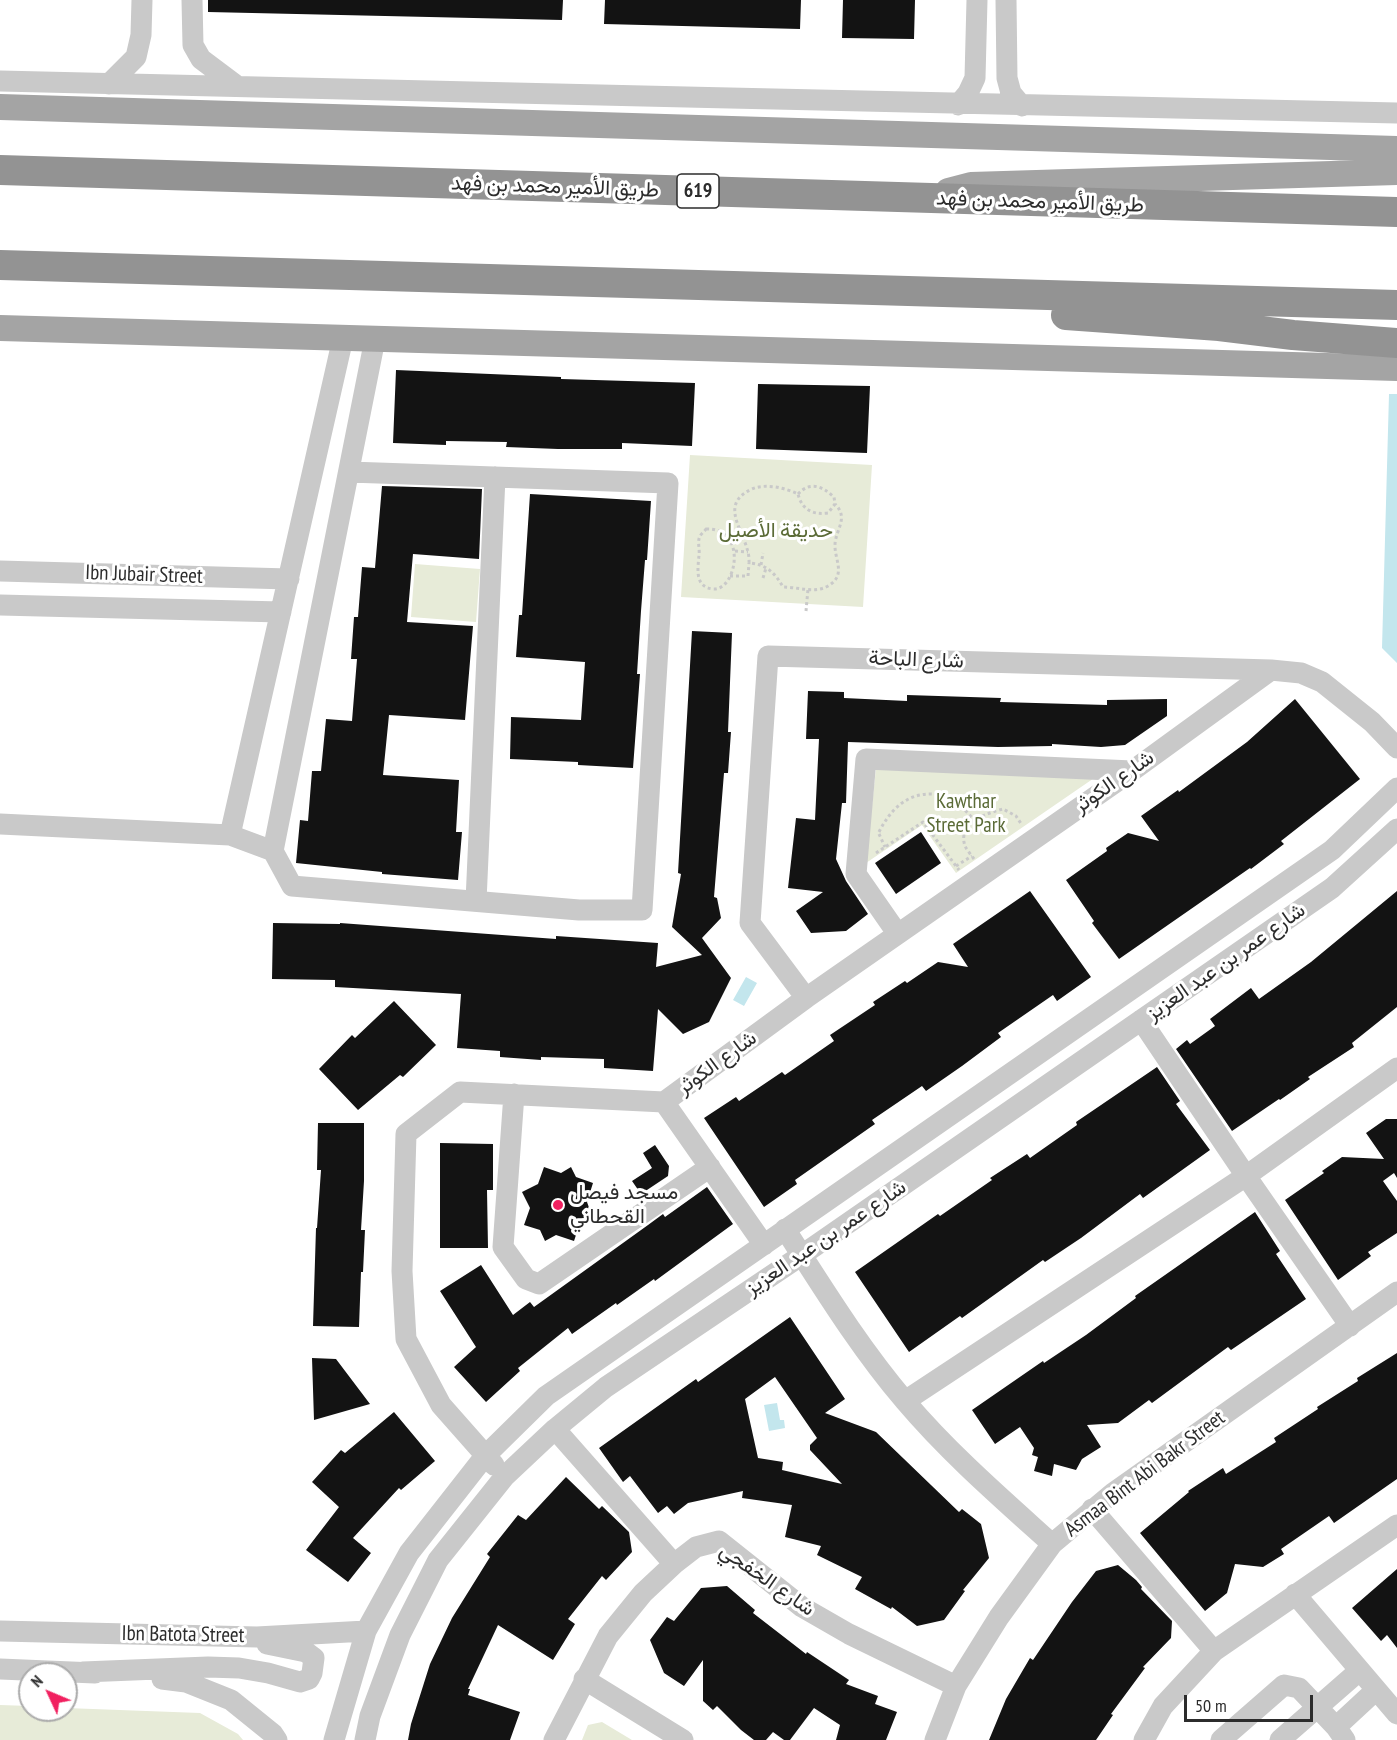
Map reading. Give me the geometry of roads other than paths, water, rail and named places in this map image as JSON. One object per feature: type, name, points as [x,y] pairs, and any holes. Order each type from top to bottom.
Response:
[{"type":"highway","name":"طريق الأمير محمد بن فهد","points":[[0,170],[1397,212]]},
{"type":"highway","points":[[0,265],[1397,304]]},
{"type":"highway","points":[[900,291],[948,306],[1219,326],[1293,335],[1397,343]]},
{"type":"main road","points":[[0,107],[1397,148]]},
{"type":"main road","points":[[923,198],[971,185],[1397,172]]},
{"type":"main road","points":[[0,328],[1397,368]]},
{"type":"street","points":[[109,84],[136,57],[141,35],[142,0]]},
{"type":"street","points":[[192,0],[193,45],[201,59],[237,86]]},
{"type":"street","points":[[958,105],[968,93],[975,78],[977,0]]},
{"type":"street","points":[[1006,0],[1007,78],[1011,93],[1022,106]]},
{"type":"street","points":[[975,78],[991,85],[1007,78]]},
{"type":"street","points":[[0,81],[958,105],[1397,113]]},
{"type":"street","points":[[230,834],[343,338]]},
{"type":"street","points":[[349,472],[668,483],[642,910],[579,910],[292,886],[273,851],[375,339]]},
{"type":"street","points":[[476,901],[495,477]]},
{"type":"street","name":"Ibn Jubair Street","points":[[0,571],[289,579]]},
{"type":"street","name":"Ibn Jubair Street","points":[[0,606],[281,612]]},
{"type":"street","name":"شارع الباحة","points":[[806,999],[750,923],[768,656],[1271,670],[1301,673],[1322,682],[1372,722],[1397,748]]},
{"type":"street","name":"شارع الكوثر","points":[[505,1476],[441,1405],[406,1339],[402,1271],[406,1134],[460,1092],[664,1102],[897,933],[1132,771],[1271,670]]},
{"type":"street","points":[[897,933],[856,874],[869,832],[866,759],[1132,771]]},
{"type":"street","points":[[334,1740],[366,1631],[409,1554],[485,1456],[546,1396],[1332,850],[1397,788]]},
{"type":"street","points":[[0,824],[230,834],[273,851]]},
{"type":"street","name":"شارع عمر بن عبد العزيز","points":[[365,1740],[370,1716],[400,1635],[438,1560],[505,1476],[555,1429],[606,1387],[802,1255],[1332,888],[1397,829]]},
{"type":"street","points":[[1141,1020],[1350,1326]]},
{"type":"street","points":[[905,1401],[1246,1176],[1397,1068]]},
{"type":"street","points":[[514,1094],[503,1247],[526,1279],[539,1284],[710,1167]]},
{"type":"street","points":[[664,1102],[764,1245]]},
{"type":"street","points":[[785,1229],[850,1331],[905,1401],[959,1459],[1052,1544]]},
{"type":"street","name":"Asmaa Bint Abi Bakr Street","points":[[935,1740],[956,1686],[999,1617],[1052,1544],[1113,1492],[1397,1292]]},
{"type":"street","points":[[555,1429],[674,1564]]},
{"type":"street","points":[[1092,1509],[1214,1651]]},
{"type":"street","points":[[1144,1740],[1163,1706],[1214,1651],[1397,1525]]},
{"type":"street","name":"شارع الخفجي","points":[[554,1740],[608,1636],[643,1593],[696,1547],[719,1541],[802,1607],[849,1634],[956,1686]]},
{"type":"street","points":[[1295,1594],[1397,1714]]},
{"type":"street","name":"Ibn Batota Street","points":[[0,1631],[257,1637],[366,1631]]},
{"type":"street","points":[[83,1672],[239,1668],[300,1682],[309,1678],[312,1673],[314,1658],[306,1652],[224,1636]]},
{"type":"street","points":[[0,1669],[83,1672],[186,1682],[231,1700],[273,1734],[277,1740]]},
{"type":"street","points":[[1280,1740],[1359,1671]]},
{"type":"street","points":[[584,1680],[683,1740]]},
{"type":"street","points":[[1221,1740],[1284,1685],[1299,1688],[1341,1733],[1376,1690]]},
{"type":"water","points":[[1389,394],[1397,394],[1397,663],[1382,648]]},
{"type":"water","points":[[746,977],[757,983],[744,1006],[733,1000]]},
{"type":"water","points":[[777,1403],[780,1420],[784,1420],[785,1428],[769,1431],[764,1405]]},
{"type":"place","name":"مسجد فيصل القحطاني","points":[[558,1205]]},
{"type":"park label","name":"حديقة الأصيل","points":[[776,531]]},
{"type":"park label","name":"Kawthar Street Park","points":[[966,814]]}]
